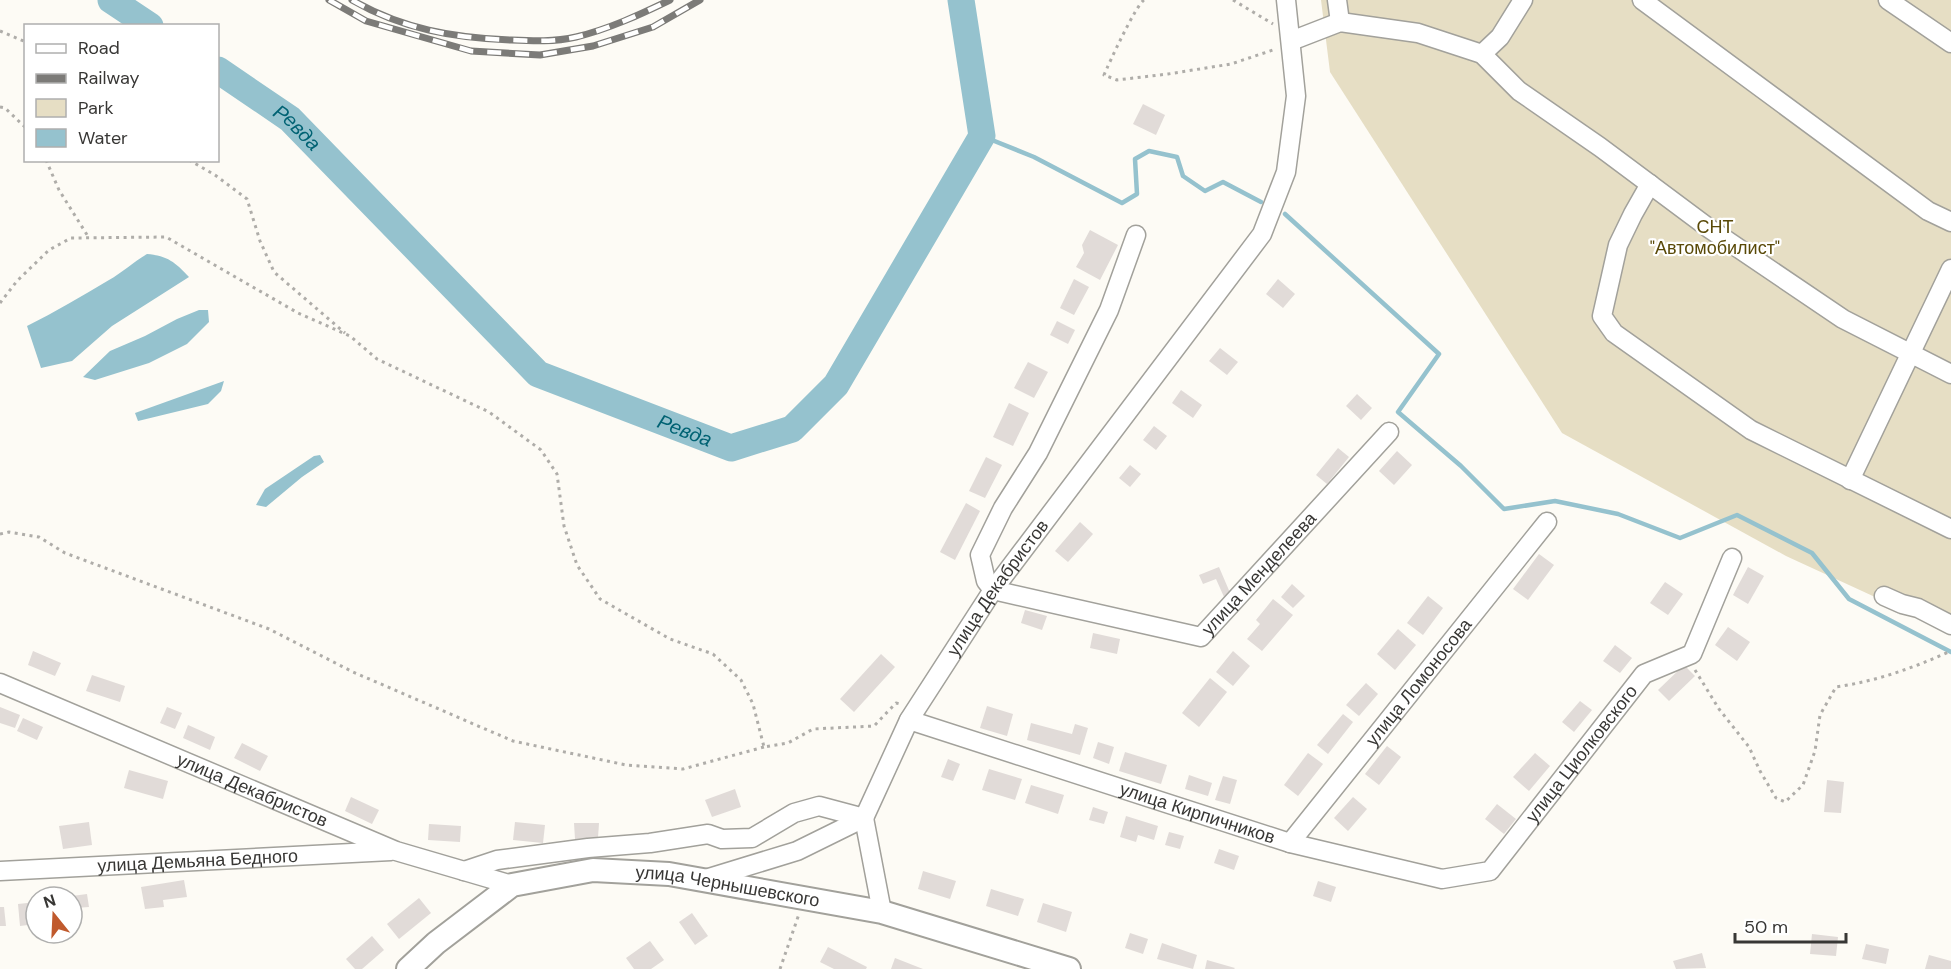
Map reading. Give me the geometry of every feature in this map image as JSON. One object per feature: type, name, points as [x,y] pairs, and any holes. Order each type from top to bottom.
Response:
[{"type":"main road","name":"улица Чернышевского","points":[[408,969],[436,943],[512,885],[593,870],[669,874],[882,912],[1069,969]]},
{"type":"street","name":"улица Декабристов","points":[[864,818],[913,713],[993,590],[1262,234],[1286,172],[1296,96],[1286,0]]},
{"type":"street","points":[[1337,0],[1340,22]]},
{"type":"street","points":[[1482,54],[1500,37],[1523,0]]},
{"type":"street","points":[[1642,0],[1928,211],[1951,222]]},
{"type":"street","points":[[1888,0],[1951,43]]},
{"type":"street","points":[[1291,41],[1340,22],[1418,33],[1482,54],[1519,91],[1600,147],[1710,229],[1843,319],[1951,374]]},
{"type":"street","points":[[1650,184],[1618,245],[1602,316],[1614,333],[1751,430],[1951,529]]},
{"type":"street","points":[[993,590],[986,581],[980,555],[1003,508],[1038,453],[1104,320],[1136,235]]},
{"type":"street","points":[[1850,480],[1951,269]]},
{"type":"street","name":"улица Менделеева","points":[[993,590],[1201,637],[1389,432]]},
{"type":"street","name":"улица Ломоносова","points":[[1290,843],[1547,522]]},
{"type":"street","points":[[1687,656],[1692,654],[1732,558]]},
{"type":"street","points":[[1884,596],[1918,608],[1951,625]]},
{"type":"street","name":"улица Циолковского","points":[[1490,871],[1644,674],[1687,656]]},
{"type":"street","name":"улица Декабристов","points":[[0,682],[396,850],[512,885]]},
{"type":"street","name":"улица Кирпичников","points":[[913,713],[1290,843],[1442,879],[1490,871]]},
{"type":"street","points":[[464,871],[497,860],[588,848],[650,843],[708,834],[722,839],[752,838],[794,813],[819,806],[864,818]]},
{"type":"street","points":[[702,880],[797,851],[864,818]]},
{"type":"street","points":[[864,818],[882,912]]},
{"type":"street","name":"улица Демьяна Бедного","points":[[0,871],[396,850]]},
{"type":"path","points":[[1144,0],[1140,3],[1113,53],[1104,75],[1117,80],[1232,64],[1291,41],[1269,21],[1233,0]]},
{"type":"path","points":[[0,31],[24,41]]},
{"type":"path","points":[[0,107],[5,108],[24,127]]},
{"type":"path","points":[[47,162],[60,190],[89,238]]},
{"type":"path","points":[[192,162],[215,175],[247,199],[260,241],[274,272],[377,359],[489,412],[541,450],[557,474],[564,526],[577,565],[600,599],[670,639],[713,654],[741,680],[753,705],[764,747]]},
{"type":"path","points":[[0,303],[17,281],[49,250],[70,238],[166,237],[298,313],[350,336]]},
{"type":"path","points":[[0,534],[9,532],[39,537],[65,553],[269,629],[353,672],[513,741],[626,765],[683,769],[764,747],[788,743],[813,729],[874,726],[896,703],[913,713]]},
{"type":"path","points":[[1687,656],[1719,709],[1749,747],[1776,798],[1785,801],[1803,785],[1815,751],[1820,715],[1836,687],[1860,684],[1895,675],[1951,651]]},
{"type":"path","points":[[780,969],[804,898]]},
{"type":"green space","name":"СНТ \"Автомобилист\"","points":[[1321,0],[1951,0],[1951,632],[1786,556],[1562,433],[1330,72]]},
{"type":"water","points":[[147,254],[171,261],[189,277],[112,326],[72,361],[41,368],[27,326],[114,277]]},
{"type":"water","points":[[199,310],[208,310],[209,322],[187,344],[149,363],[95,380],[83,377],[110,351]]},
{"type":"water","points":[[224,381],[221,391],[208,404],[138,421],[135,413]]},
{"type":"water","points":[[320,455],[324,462],[266,507],[256,505],[265,489],[314,456]]},
{"type":"building","points":[[1143,104],[1165,115],[1156,135],[1133,124]]},
{"type":"building","points":[[1090,230],[1118,245],[1100,280],[1076,267],[1084,253],[1082,245]]},
{"type":"building","points":[[1074,279],[1089,287],[1074,315],[1060,308]]},
{"type":"building","points":[[1278,279],[1295,294],[1283,308],[1266,294]]},
{"type":"building","points":[[1057,321],[1075,330],[1068,344],[1050,335]]},
{"type":"building","points":[[1220,348],[1238,362],[1227,375],[1209,361]]},
{"type":"building","points":[[1028,362],[1048,372],[1034,398],[1014,388]]},
{"type":"building","points":[[1181,390],[1202,405],[1193,418],[1172,403]]},
{"type":"building","points":[[1357,394],[1372,408],[1361,420],[1346,406]]},
{"type":"building","points":[[1009,403],[1029,413],[1013,446],[993,437]]},
{"type":"building","points":[[1154,426],[1167,436],[1156,450],[1143,440]]},
{"type":"building","points":[[1338,448],[1349,457],[1327,484],[1316,475]]},
{"type":"building","points":[[1397,451],[1412,465],[1394,485],[1379,471]]},
{"type":"building","points":[[986,457],[1002,465],[985,498],[969,491]]},
{"type":"building","points":[[1130,465],[1141,474],[1130,487],[1119,478]]},
{"type":"building","points":[[966,503],[980,511],[955,560],[940,552]]},
{"type":"building","points":[[1080,522],[1093,534],[1068,562],[1055,551]]},
{"type":"building","points":[[1539,554],[1554,565],[1528,600],[1513,589]]},
{"type":"building","points":[[1219,567],[1231,595],[1224,597],[1216,579],[1203,584],[1199,575]]},
{"type":"building","points":[[1748,567],[1764,576],[1748,604],[1733,595]]},
{"type":"building","points":[[1665,582],[1683,594],[1668,615],[1650,603]]},
{"type":"building","points":[[1292,584],[1305,596],[1293,608],[1281,597]]},
{"type":"building","points":[[1428,596],[1443,608],[1423,635],[1407,623]]},
{"type":"building","points":[[1273,599],[1293,615],[1262,651],[1247,639],[1260,624],[1256,620]]},
{"type":"building","points":[[1025,610],[1047,616],[1042,630],[1021,623]]},
{"type":"building","points":[[1728,627],[1750,642],[1737,661],[1715,645]]},
{"type":"building","points":[[1398,629],[1416,645],[1395,670],[1377,654]]},
{"type":"building","points":[[1093,633],[1120,639],[1117,654],[1090,648]]},
{"type":"building","points":[[1615,645],[1632,658],[1620,673],[1603,661]]},
{"type":"building","points":[[33,651],[61,663],[55,676],[28,665]]},
{"type":"building","points":[[1233,651],[1250,666],[1233,686],[1216,672]]},
{"type":"building","points":[[881,654],[895,667],[854,712],[840,699]]},
{"type":"building","points":[[1684,665],[1695,676],[1669,701],[1658,690]]},
{"type":"building","points":[[92,675],[125,686],[120,702],[86,691]]},
{"type":"building","points":[[1210,678],[1227,692],[1199,727],[1182,713]]},
{"type":"building","points":[[1366,683],[1378,694],[1359,716],[1346,705]]},
{"type":"building","points":[[1580,701],[1592,710],[1574,732],[1562,722]]},
{"type":"building","points":[[987,706],[1013,714],[1007,736],[980,728]]},
{"type":"building","points":[[0,707],[20,715],[15,728],[0,723]]},
{"type":"building","points":[[167,707],[182,713],[175,729],[160,723]]},
{"type":"building","points":[[1343,714],[1353,722],[1328,754],[1317,745]]},
{"type":"building","points":[[23,718],[43,727],[37,740],[17,731]]},
{"type":"building","points":[[1031,723],[1072,734],[1075,724],[1088,728],[1080,755],[1027,740]]},
{"type":"building","points":[[188,725],[215,737],[210,750],[183,738]]},
{"type":"building","points":[[1098,742],[1114,747],[1109,764],[1093,758]]},
{"type":"building","points":[[242,743],[268,756],[260,771],[234,758]]},
{"type":"building","points":[[1387,746],[1401,757],[1379,785],[1365,774]]},
{"type":"building","points":[[1125,752],[1167,765],[1161,784],[1119,771]]},
{"type":"building","points":[[1308,753],[1323,764],[1298,796],[1284,785]]},
{"type":"building","points":[[1535,753],[1550,766],[1529,791],[1513,777]]},
{"type":"building","points":[[948,759],[960,764],[953,781],[941,777]]},
{"type":"building","points":[[989,769],[1022,779],[1015,800],[982,790]]},
{"type":"building","points":[[129,770],[168,781],[163,799],[124,788]]},
{"type":"building","points":[[1189,775],[1212,783],[1208,796],[1185,789]]},
{"type":"building","points":[[1223,776],[1237,780],[1230,804],[1215,800]]},
{"type":"building","points":[[1827,780],[1844,782],[1841,813],[1824,812]]},
{"type":"building","points":[[1031,785],[1064,795],[1058,814],[1025,803]]},
{"type":"building","points":[[735,789],[741,807],[712,817],[705,800]]},
{"type":"building","points":[[351,797],[379,810],[372,824],[345,811]]},
{"type":"building","points":[[1353,797],[1367,809],[1348,831],[1334,818]]},
{"type":"building","points":[[1497,804],[1516,819],[1504,834],[1485,819]]},
{"type":"building","points":[[1093,807],[1108,812],[1104,824],[1089,820]]},
{"type":"building","points":[[1126,816],[1158,826],[1154,840],[1138,835],[1136,842],[1120,837]]},
{"type":"building","points":[[89,822],[92,845],[63,849],[59,826]]},
{"type":"building","points":[[515,822],[545,825],[543,843],[513,840]]},
{"type":"building","points":[[574,823],[599,823],[598,838],[575,839]]},
{"type":"building","points":[[429,824],[461,826],[460,842],[428,840]]},
{"type":"building","points":[[1169,832],[1184,836],[1180,849],[1165,845]]},
{"type":"building","points":[[1219,849],[1239,856],[1234,870],[1214,863]]},
{"type":"building","points":[[923,871],[956,881],[950,899],[918,889]]},
{"type":"building","points":[[184,880],[187,897],[163,900],[164,907],[145,909],[141,887]]},
{"type":"building","points":[[1318,881],[1336,887],[1331,902],[1313,896]]},
{"type":"building","points":[[991,889],[1024,899],[1018,916],[986,906]]},
{"type":"building","points":[[84,894],[87,894],[89,907],[84,907]]},
{"type":"building","points":[[419,898],[431,913],[399,939],[387,924]]},
{"type":"building","points":[[24,903],[24,926],[20,926],[18,904]]},
{"type":"building","points":[[1043,903],[1072,912],[1066,932],[1037,922]]},
{"type":"building","points":[[0,907],[4,907],[6,926],[0,926]]},
{"type":"building","points":[[692,913],[708,936],[695,945],[679,922]]},
{"type":"building","points":[[1130,933],[1148,939],[1143,954],[1125,948]]},
{"type":"building","points":[[1812,934],[1838,937],[1836,956],[1810,954]]},
{"type":"building","points":[[372,936],[384,950],[362,969],[355,969],[346,959]]},
{"type":"building","points":[[650,941],[664,960],[651,969],[634,969],[626,958]]},
{"type":"building","points":[[1162,943],[1197,955],[1193,969],[1157,959]]},
{"type":"building","points":[[1866,944],[1889,949],[1886,964],[1862,959]]},
{"type":"building","points":[[828,947],[867,967],[866,969],[834,969],[820,962]]},
{"type":"building","points":[[1702,953],[1706,968],[1676,969],[1673,961]]},
{"type":"building","points":[[1929,955],[1951,961],[1951,969],[1925,969]]},
{"type":"building","points":[[895,958],[923,969],[891,969]]},
{"type":"building","points":[[1207,960],[1235,968],[1205,969]]},
{"type":"waterway","name":"Ревда","points":[[111,0],[147,24]]},
{"type":"waterway","name":"Ревда","points":[[219,71],[290,119],[538,374],[731,448],[792,429],[836,385],[982,136],[961,0]]},
{"type":"waterway","points":[[982,136],[1034,157],[1122,203],[1137,194],[1135,159],[1149,151],[1177,157],[1183,176],[1205,191],[1223,182],[1261,202]]},
{"type":"waterway","points":[[1285,214],[1439,354],[1398,412],[1461,466],[1504,509],[1555,501],[1618,514],[1680,538],[1737,515],[1812,553],[1849,599],[1951,652]]},
{"type":"railway","points":[[329,0],[366,21],[471,51],[540,55],[593,46],[653,27],[700,0]]},
{"type":"railway","points":[[352,0],[390,18],[429,30],[469,37],[535,41],[560,40],[588,34],[670,0]]}]
